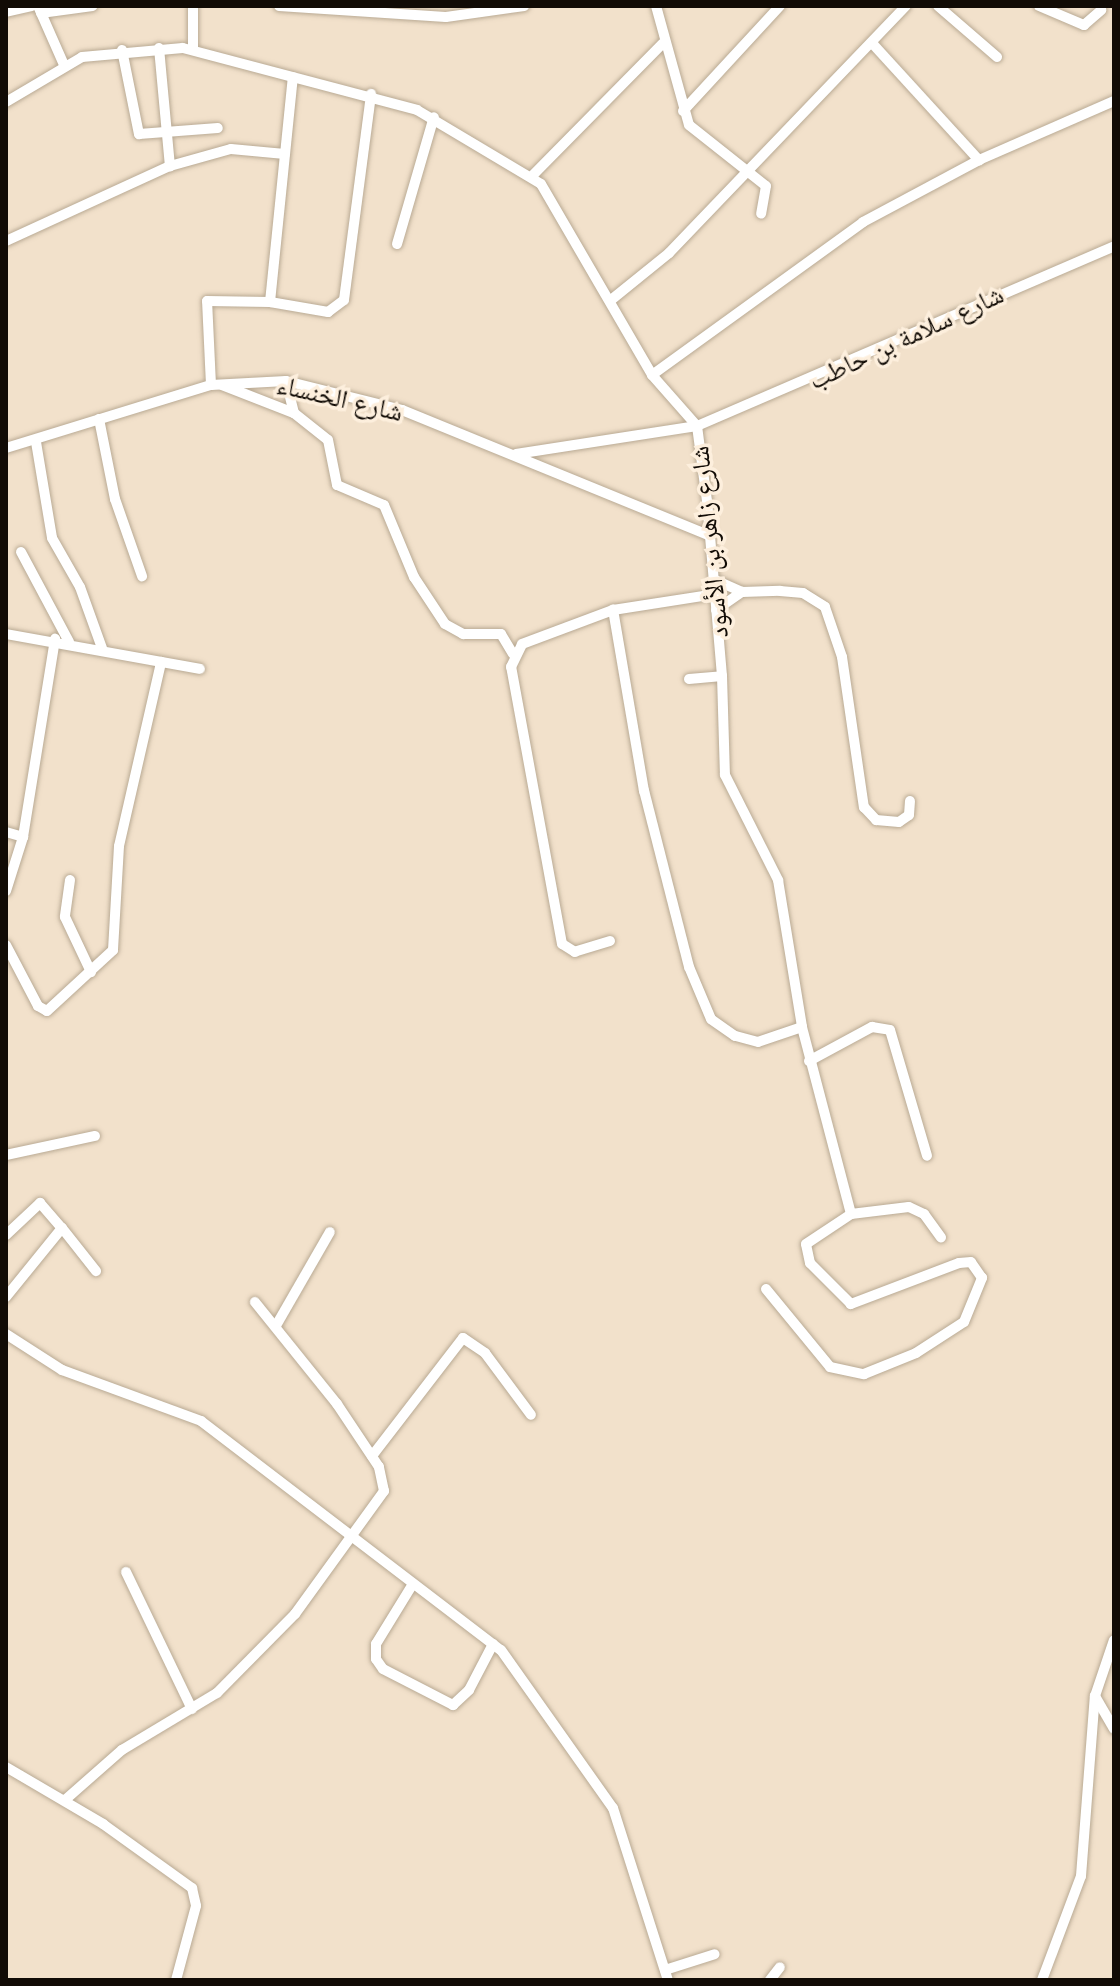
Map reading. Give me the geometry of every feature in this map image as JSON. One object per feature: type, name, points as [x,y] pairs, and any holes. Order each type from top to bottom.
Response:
[{"type":"street","points":[[6,12],[31,6]]},
{"type":"street","points":[[64,65],[39,10],[93,6]]},
{"type":"street","points":[[193,6],[193,50]]},
{"type":"street","points":[[279,6],[446,17],[524,6]]},
{"type":"street","points":[[656,6],[663,43],[683,111],[702,140],[766,188],[761,214]]},
{"type":"street","points":[[683,111],[780,6]]},
{"type":"street","points":[[611,300],[669,253],[906,6]]},
{"type":"street","points":[[938,6],[997,57]]},
{"type":"street","points":[[1039,6],[1084,25],[1099,8],[1114,18]]},
{"type":"street","points":[[533,175],[663,43]]},
{"type":"street","points":[[872,43],[979,160]]},
{"type":"street","points":[[159,48],[170,134],[170,166]]},
{"type":"street","points":[[122,50],[137,132],[170,134],[218,128]]},
{"type":"street","name":"شارع زاهر بن الأسود","points":[[6,102],[64,65],[122,50],[193,50],[371,94],[434,117],[533,175],[611,300],[652,375],[697,426],[722,676],[725,775],[778,880],[809,1061],[851,1214]]},
{"type":"street","points":[[270,302],[293,77]]},
{"type":"street","points":[[371,94],[344,300],[328,312],[270,302],[207,301],[215,384],[294,413],[328,440],[341,490],[384,505],[414,577],[447,627],[463,634],[498,632],[513,654],[562,944],[575,952],[610,941]]},
{"type":"street","points":[[652,375],[863,222],[979,160],[1114,101]]},
{"type":"street","points":[[397,244],[434,117]]},
{"type":"street","points":[[6,241],[170,166],[231,149],[285,154]]},
{"type":"street","name":"شارع سلامة بن حاطب","points":[[514,454],[697,426],[1114,246]]},
{"type":"street","points":[[286,381],[294,413]]},
{"type":"street","name":"شارع الخنساء","points":[[6,448],[36,442],[99,419],[215,384],[286,381],[402,410],[709,535]]},
{"type":"street","points":[[99,419],[115,499],[142,576]]},
{"type":"street","points":[[36,442],[52,538],[80,587],[102,648]]},
{"type":"street","points":[[21,552],[69,642]]},
{"type":"street","points":[[713,579],[742,592],[803,593],[825,607],[842,657],[864,807],[876,820],[899,822],[909,815],[910,801]]},
{"type":"street","points":[[716,610],[742,592]]},
{"type":"street","points":[[513,654],[543,633],[613,610],[715,594]]},
{"type":"street","points":[[613,610],[644,791],[689,967],[711,1019],[735,1036],[758,1042],[802,1027]]},
{"type":"street","points":[[6,634],[55,639],[200,669]]},
{"type":"street","points":[[6,891],[23,837],[55,639]]},
{"type":"street","points":[[6,945],[43,1010],[53,1009],[116,944],[116,865],[161,662]]},
{"type":"street","points":[[689,679],[722,676]]},
{"type":"street","points":[[6,832],[23,837]]},
{"type":"street","points":[[70,880],[65,917],[91,972]]},
{"type":"street","points":[[809,1061],[872,1027],[888,1028],[896,1038],[927,1156]]},
{"type":"street","points":[[6,1155],[95,1136]]},
{"type":"street","points":[[6,1235],[37,1203],[62,1228],[96,1271]]},
{"type":"street","points":[[766,1289],[817,1356],[852,1374],[876,1371],[916,1353],[964,1322],[982,1278],[971,1262],[855,1303],[839,1297],[804,1248],[851,1214],[909,1207],[924,1214],[941,1237]]},
{"type":"street","points":[[6,1297],[62,1228]]},
{"type":"street","points":[[277,1324],[330,1232]]},
{"type":"street","points":[[65,1800],[122,1750],[192,1709],[273,1638],[351,1538],[386,1486],[372,1456],[277,1324],[255,1302]]},
{"type":"street","points":[[6,1334],[62,1370],[187,1412],[411,1587],[493,1644],[523,1676],[613,1808],[666,1975],[715,1954]]},
{"type":"street","points":[[372,1456],[463,1338],[485,1353],[531,1415]]},
{"type":"street","points":[[126,1572],[192,1709]]},
{"type":"street","points":[[411,1587],[376,1644],[376,1659],[383,1669],[453,1705],[469,1690],[493,1644]]},
{"type":"street","points":[[1042,1980],[1081,1876],[1095,1696],[1114,1640]]},
{"type":"street","points":[[1095,1696],[1114,1729]]},
{"type":"street","points":[[6,1767],[65,1800],[192,1888],[196,1906],[176,1980]]},
{"type":"street","points":[[770,1980],[780,1967]]}]
